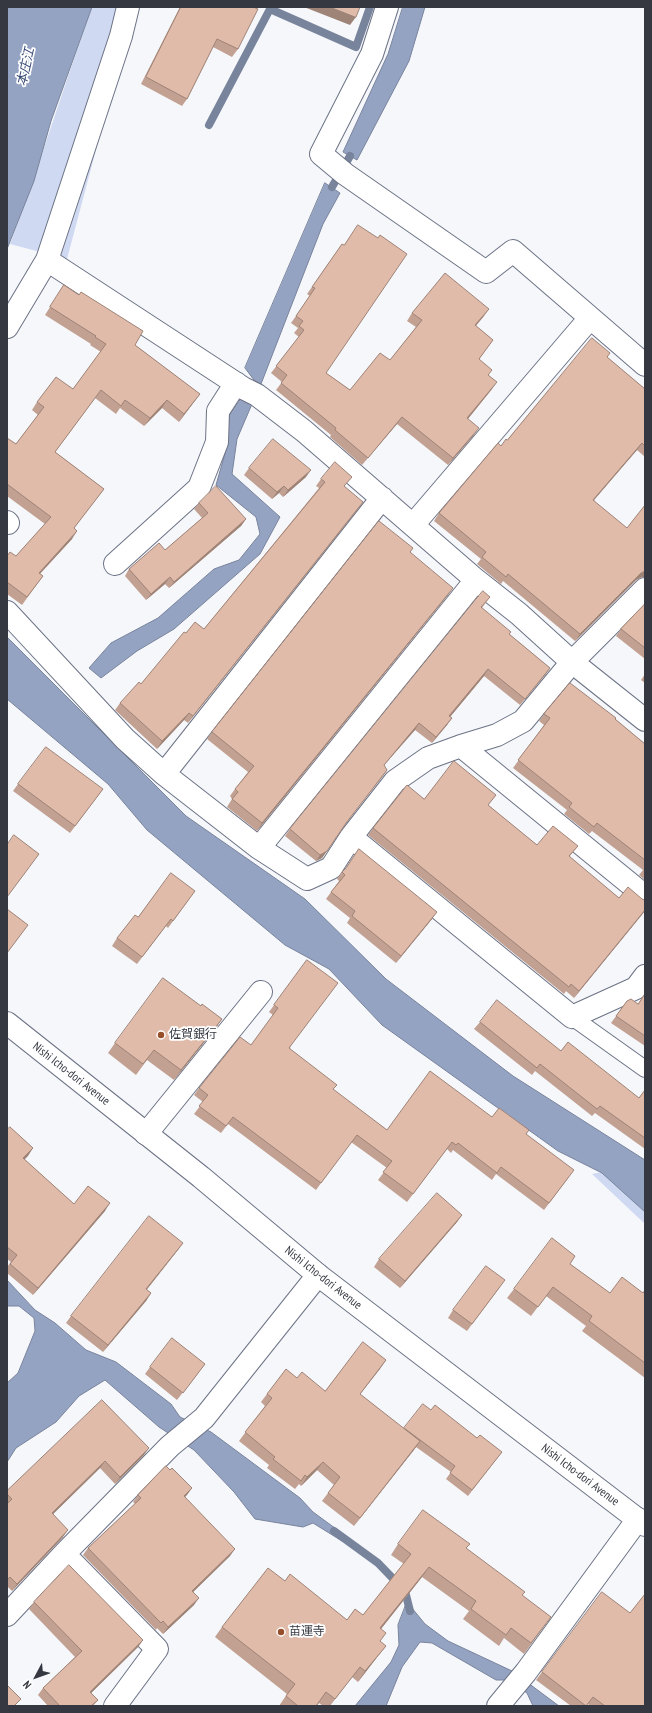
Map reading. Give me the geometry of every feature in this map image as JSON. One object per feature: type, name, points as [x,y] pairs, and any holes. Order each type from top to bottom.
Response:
[{"type":"main road","points":[[7,328],[48,260],[121,36],[128,7]]},
{"type":"main road","points":[[387,7],[372,54],[321,154],[341,170],[486,272],[513,252],[645,365]]},
{"type":"main road","points":[[48,260],[245,389],[304,431],[476,580],[519,614],[572,662],[645,720]]},
{"type":"main road","points":[[413,525],[590,318]]},
{"type":"main road","points":[[115,564],[199,488],[217,442],[218,411],[245,389]]},
{"type":"main road","points":[[164,774],[382,498]]},
{"type":"main road","points":[[259,848],[476,580]]},
{"type":"main road","points":[[7,612],[125,740],[164,774],[259,848],[307,879],[331,868],[351,837],[395,781],[428,758],[460,746],[498,735],[523,720],[572,662],[645,589]]},
{"type":"main road","points":[[460,746],[645,896]]},
{"type":"main road","points":[[351,837],[572,1017],[636,988],[645,976]]},
{"type":"main road","points":[[146,1134],[261,992]]},
{"type":"main road","name":"Nishi Icho-dori Avenue","points":[[7,1023],[201,1177],[318,1275],[641,1522]]},
{"type":"main road","points":[[7,1615],[64,1554],[170,1446],[204,1418],[318,1275]]},
{"type":"main road","points":[[505,1698],[641,1522]]},
{"type":"main road","points":[[64,1554],[157,1649],[115,1706]]},
{"type":"lane","points":[[572,1017],[645,1069]]},
{"type":"shaded area","points":[[92,7],[134,7],[67,259],[10,244]]},
{"type":"shaded area","points":[[602,1172],[645,1212],[645,1224],[592,1174]]},
{"type":"water","name":"本庄江","points":[[7,7],[92,7],[51,121],[34,181],[7,249]]},
{"type":"water","points":[[403,7],[425,7],[409,61],[357,160],[343,152],[388,54]]},
{"type":"water","points":[[325,183],[340,193],[323,224],[261,384],[254,380],[245,368]]},
{"type":"water","points":[[241,399],[252,404],[237,439],[232,474],[280,517],[260,554],[174,629],[137,651],[101,678],[89,668],[111,643],[158,618],[214,569],[239,560],[260,534],[256,517],[216,485],[226,450],[229,416]]},
{"type":"water","points":[[7,637],[186,816],[305,899],[386,979],[513,1076],[645,1160],[645,1212],[602,1173],[558,1151],[382,1025],[329,969],[285,945],[147,830],[108,784],[7,699]]},
{"type":"water","points":[[7,1280],[35,1310],[55,1323],[86,1350],[116,1362],[171,1404],[180,1417],[211,1432],[300,1498],[313,1512],[343,1534],[342,1541],[313,1523],[303,1527],[255,1519],[234,1492],[194,1450],[159,1427],[105,1380],[79,1396],[56,1422],[16,1448],[7,1462],[7,1383],[18,1373],[35,1331],[34,1318],[19,1306],[7,1306]]},
{"type":"water","points":[[407,1602],[425,1624],[448,1641],[512,1671],[559,1706],[533,1706],[527,1693],[509,1680],[496,1680],[432,1643],[420,1642],[402,1667],[386,1706],[355,1706],[391,1662],[399,1645],[398,1625]]},
{"type":"building","points":[[181,7],[253,7],[258,9],[238,49],[217,39],[187,99],[146,77]]},
{"type":"building","points":[[330,7],[360,7],[356,17]]},
{"type":"building","points":[[358,225],[378,238],[380,235],[407,254],[326,373],[350,390],[380,353],[390,360],[422,320],[412,313],[445,273],[489,309],[475,325],[493,340],[479,359],[492,370],[488,375],[497,382],[467,418],[479,428],[453,458],[402,417],[368,458],[335,430],[336,428],[281,383],[287,375],[276,366],[304,330],[299,326],[303,321],[296,316],[315,288],[312,287],[342,244],[344,245]]},
{"type":"building","points":[[64,285],[79,295],[81,292],[143,331],[135,345],[200,394],[184,414],[167,400],[150,418],[125,400],[121,406],[101,390],[55,452],[104,489],[74,528],[77,531],[39,573],[43,576],[27,597],[7,582],[7,556],[10,552],[16,556],[51,517],[7,484],[7,438],[16,444],[44,407],[37,402],[56,377],[73,389],[106,344],[50,307]]},
{"type":"building","points":[[592,338],[610,353],[607,357],[645,389],[645,446],[642,443],[593,500],[627,528],[645,505],[645,571],[641,573],[580,634],[508,574],[506,577],[482,557],[486,552],[439,513],[498,443],[501,446],[506,439],[507,440]]},
{"type":"building","points":[[273,439],[311,470],[288,490],[284,486],[277,492],[249,468]]},
{"type":"building","points":[[335,462],[352,477],[344,486],[363,502],[193,716],[189,713],[162,741],[120,703],[139,682],[141,684],[184,632],[186,633],[195,622],[204,629],[325,482],[321,479]]},
{"type":"building","points":[[216,486],[246,519],[174,582],[170,577],[151,594],[129,569],[159,543],[165,550],[208,513],[199,503]]},
{"type":"building","points":[[379,521],[413,548],[410,552],[453,588],[262,823],[232,799],[238,792],[235,789],[254,766],[212,732]]},
{"type":"building","points":[[483,591],[490,597],[481,607],[511,632],[509,634],[550,668],[525,699],[488,669],[449,716],[452,718],[436,737],[419,723],[384,765],[387,770],[346,823],[327,851],[320,855],[290,829]]},
{"type":"building","points":[[645,604],[645,648],[621,629]]},
{"type":"building","points":[[570,683],[616,718],[615,719],[645,744],[645,860],[597,823],[594,827],[569,807],[572,803],[518,760],[550,718],[544,714]]},
{"type":"building","points":[[46,747],[103,789],[75,826],[18,784]]},
{"type":"building","points":[[454,761],[496,795],[488,805],[537,845],[553,826],[578,846],[569,856],[619,898],[628,887],[645,900],[645,910],[579,991],[571,984],[569,987],[373,828],[407,785],[424,799]]},
{"type":"building","points":[[14,835],[39,854],[7,897],[7,845]]},
{"type":"building","points":[[359,849],[437,912],[401,956],[352,916],[355,911],[331,892],[345,875],[342,872]]},
{"type":"building","points":[[171,873],[195,891],[173,921],[171,919],[142,957],[117,938],[135,915],[138,917]]},
{"type":"building","points":[[7,909],[28,925],[7,953]]},
{"type":"building","points":[[307,960],[338,983],[289,1048],[337,1085],[333,1089],[387,1130],[430,1071],[492,1117],[499,1108],[529,1130],[526,1134],[574,1170],[549,1203],[501,1167],[497,1173],[458,1143],[456,1145],[452,1142],[413,1194],[383,1172],[392,1161],[357,1135],[321,1183],[233,1117],[226,1126],[199,1106],[208,1095],[199,1088],[240,1037],[251,1045],[278,1008],[274,1005]]},
{"type":"building","points":[[163,978],[201,1006],[202,1004],[222,1019],[181,1070],[154,1050],[143,1064],[115,1043]]},
{"type":"building","points":[[645,994],[645,1036],[616,1016],[627,1001],[631,999],[638,1004]]},
{"type":"building","points":[[497,1000],[561,1051],[568,1042],[639,1098],[645,1090],[645,1138],[600,1106],[597,1109],[540,1064],[537,1068],[480,1022]]},
{"type":"building","points":[[10,1127],[33,1148],[23,1158],[74,1204],[88,1186],[110,1203],[38,1288],[10,1264],[17,1255],[7,1247],[7,1130]]},
{"type":"building","points":[[437,1193],[462,1215],[405,1281],[379,1259]]},
{"type":"building","points":[[149,1216],[183,1243],[146,1289],[151,1293],[108,1345],[71,1316]]},
{"type":"building","points":[[552,1238],[575,1256],[570,1264],[610,1293],[622,1277],[643,1293],[645,1290],[645,1363],[589,1321],[592,1316],[553,1287],[538,1307],[514,1289]]},
{"type":"building","points":[[486,1266],[505,1280],[472,1324],[453,1310]]},
{"type":"building","points":[[172,1338],[205,1364],[183,1393],[150,1367]]},
{"type":"building","points":[[363,1342],[386,1360],[360,1394],[420,1441],[360,1518],[328,1493],[340,1477],[323,1462],[307,1477],[305,1475],[301,1481],[273,1459],[275,1457],[245,1432],[272,1398],[267,1394],[286,1369],[297,1378],[302,1372],[325,1391]]},
{"type":"building","points":[[102,1400],[149,1448],[120,1477],[105,1461],[52,1513],[68,1530],[17,1584],[10,1577],[7,1580],[7,1504],[12,1499],[7,1494],[7,1491]]},
{"type":"building","points":[[423,1404],[431,1410],[435,1405],[477,1438],[480,1435],[502,1452],[472,1490],[450,1473],[455,1466],[404,1428]]},
{"type":"building","points":[[166,1466],[170,1470],[172,1468],[192,1488],[184,1496],[235,1549],[192,1591],[199,1598],[168,1627],[163,1621],[161,1623],[88,1548],[141,1498],[138,1495]]},
{"type":"building","points":[[423,1510],[470,1544],[466,1548],[525,1592],[522,1595],[551,1617],[531,1643],[511,1628],[506,1635],[471,1609],[476,1601],[429,1567],[380,1628],[386,1633],[380,1641],[386,1646],[365,1671],[360,1667],[335,1699],[326,1692],[316,1706],[298,1706],[286,1696],[295,1684],[222,1627],[268,1568],[285,1581],[290,1574],[347,1620],[355,1609],[363,1615],[411,1554],[398,1544]]},
{"type":"building","points":[[69,1565],[143,1640],[90,1692],[98,1700],[91,1706],[60,1706],[43,1688],[82,1651],[34,1602]]},
{"type":"building","points":[[602,1592],[630,1613],[645,1594],[645,1706],[605,1706],[593,1697],[586,1706],[542,1672]]},
{"type":"building","points":[[7,1685],[21,1699],[14,1706],[7,1706]]},
{"type":"waterway","points":[[209,125],[270,9],[356,47],[370,7]]},
{"type":"waterway","points":[[332,187],[350,156]]},
{"type":"waterway","points":[[334,1531],[378,1563],[405,1591],[410,1611]]},
{"type":"place","name":"佐賀銀行","points":[[161,1035]]},
{"type":"place","name":"苗運寺","points":[[281,1632]]}]
